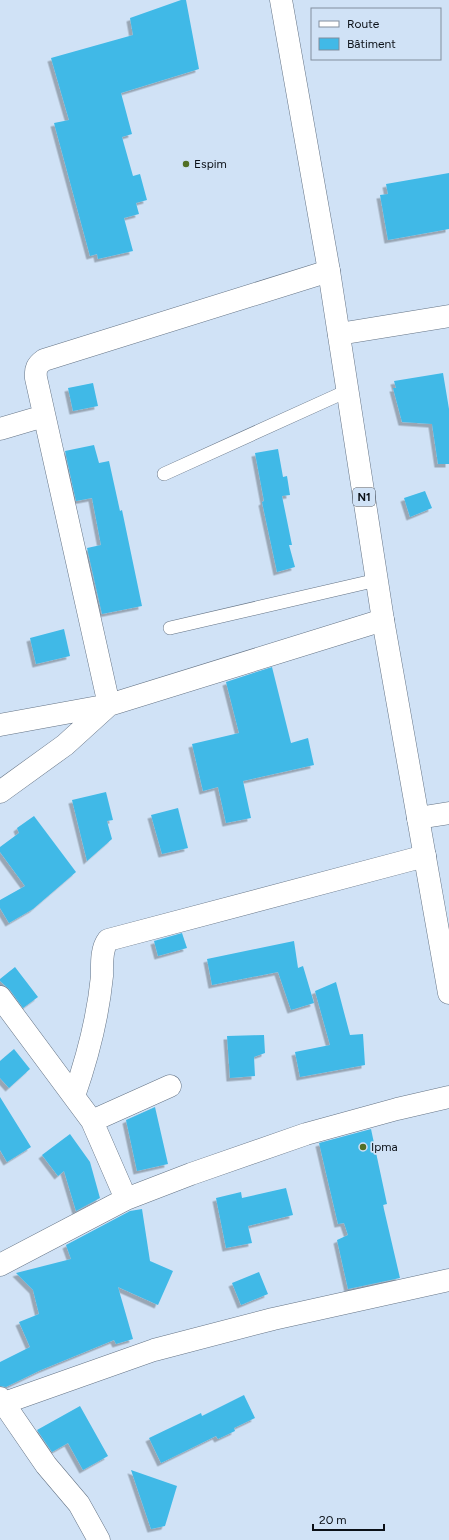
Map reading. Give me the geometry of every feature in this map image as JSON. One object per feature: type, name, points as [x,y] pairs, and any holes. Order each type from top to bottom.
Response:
[{"type":"street","name":"N1","points":[[281,0],[339,334],[383,620],[449,993]]},
{"type":"street","points":[[109,705],[44,416],[35,371],[38,365],[44,360],[328,271]]},
{"type":"street","points":[[339,334],[449,316]]},
{"type":"street","points":[[0,429],[44,416]]},
{"type":"street","points":[[0,725],[109,705],[383,620]]},
{"type":"street","points":[[0,792],[65,745],[109,705]]},
{"type":"street","points":[[418,818],[449,813]]},
{"type":"street","points":[[74,1096],[86,1062],[99,1006],[104,949],[108,940],[425,856]]},
{"type":"street","points":[[0,998],[92,1121],[126,1199]]},
{"type":"street","points":[[92,1121],[170,1086]]},
{"type":"street","points":[[0,1265],[126,1199],[191,1174],[306,1134],[397,1109],[449,1097]]},
{"type":"street","points":[[99,1540],[79,1504],[46,1465],[2,1401],[154,1350],[273,1319],[449,1280]]},
{"type":"lane","points":[[164,474],[347,390]]},
{"type":"lane","points":[[170,628],[377,580]]},
{"type":"building","points":[[181,0],[186,0],[199,69],[121,93],[132,134],[122,137],[133,176],[140,174],[147,200],[136,203],[139,214],[124,218],[133,251],[98,259],[97,254],[90,256],[54,123],[69,120],[51,58],[133,35],[130,18]]},
{"type":"building","points":[[449,173],[449,229],[388,240],[380,195],[388,194],[386,184]]},
{"type":"building","points":[[443,373],[449,409],[449,464],[438,464],[432,424],[402,422],[393,388],[396,388],[394,381]]},
{"type":"building","points":[[93,383],[98,406],[73,411],[68,388]]},
{"type":"building","points":[[94,445],[99,463],[109,461],[120,511],[122,510],[142,606],[102,614],[87,548],[101,545],[92,498],[76,501],[65,451]]},
{"type":"building","points":[[278,449],[283,477],[287,476],[290,495],[282,496],[292,545],[289,545],[295,567],[277,572],[262,502],[264,501],[255,453]]},
{"type":"building","points":[[425,491],[432,508],[410,517],[404,498]]},
{"type":"building","points":[[64,629],[70,656],[36,664],[30,638]]},
{"type":"building","points":[[272,667],[291,743],[308,738],[314,765],[243,781],[251,818],[226,823],[218,787],[203,791],[192,744],[239,733],[226,682]]},
{"type":"building","points":[[106,792],[113,820],[107,821],[112,839],[87,861],[72,800]]},
{"type":"building","points":[[178,808],[188,848],[162,854],[151,815]]},
{"type":"building","points":[[34,816],[76,872],[33,909],[9,923],[0,908],[0,900],[25,886],[0,852],[0,847],[19,833],[17,828]]},
{"type":"building","points":[[182,933],[187,948],[158,956],[154,941]]},
{"type":"building","points":[[294,941],[298,968],[303,966],[314,1003],[291,1010],[278,972],[212,985],[207,959]]},
{"type":"building","points":[[15,967],[38,997],[23,1008],[10,990],[0,981],[0,979]]},
{"type":"building","points":[[336,982],[350,1035],[363,1034],[365,1065],[300,1077],[295,1052],[330,1045],[315,991]]},
{"type":"building","points":[[264,1035],[265,1053],[254,1057],[255,1076],[230,1078],[227,1036]]},
{"type":"building","points":[[14,1049],[30,1069],[9,1088],[0,1078],[0,1061]]},
{"type":"building","points":[[0,1097],[31,1147],[7,1162],[0,1150]]},
{"type":"building","points":[[155,1107],[168,1164],[137,1171],[126,1120]]},
{"type":"building","points":[[371,1129],[387,1204],[383,1205],[400,1278],[348,1289],[337,1240],[348,1235],[344,1223],[338,1224],[319,1143]]},
{"type":"building","points":[[70,1134],[90,1162],[100,1198],[76,1211],[64,1171],[58,1176],[42,1155]]},
{"type":"building","points":[[286,1188],[293,1215],[248,1226],[252,1243],[226,1248],[216,1198],[241,1192],[242,1198]]},
{"type":"building","points":[[142,1209],[150,1261],[173,1271],[158,1305],[118,1287],[133,1339],[116,1344],[114,1340],[41,1370],[6,1387],[0,1386],[0,1362],[30,1347],[19,1322],[39,1314],[33,1290],[16,1273],[71,1259],[66,1245],[130,1211]]},
{"type":"building","points":[[259,1272],[268,1294],[241,1305],[232,1283]]},
{"type":"building","points":[[244,1395],[255,1418],[234,1428],[235,1431],[218,1439],[216,1436],[161,1463],[149,1438],[201,1413],[202,1416]]},
{"type":"building","points":[[80,1406],[108,1456],[83,1470],[68,1443],[52,1452],[37,1430]]},
{"type":"building","points":[[131,1470],[177,1486],[165,1526],[151,1529]]},
{"type":"place","name":"Espim","points":[[186,164]]},
{"type":"place","name":"Ipma","points":[[363,1147]]}]
